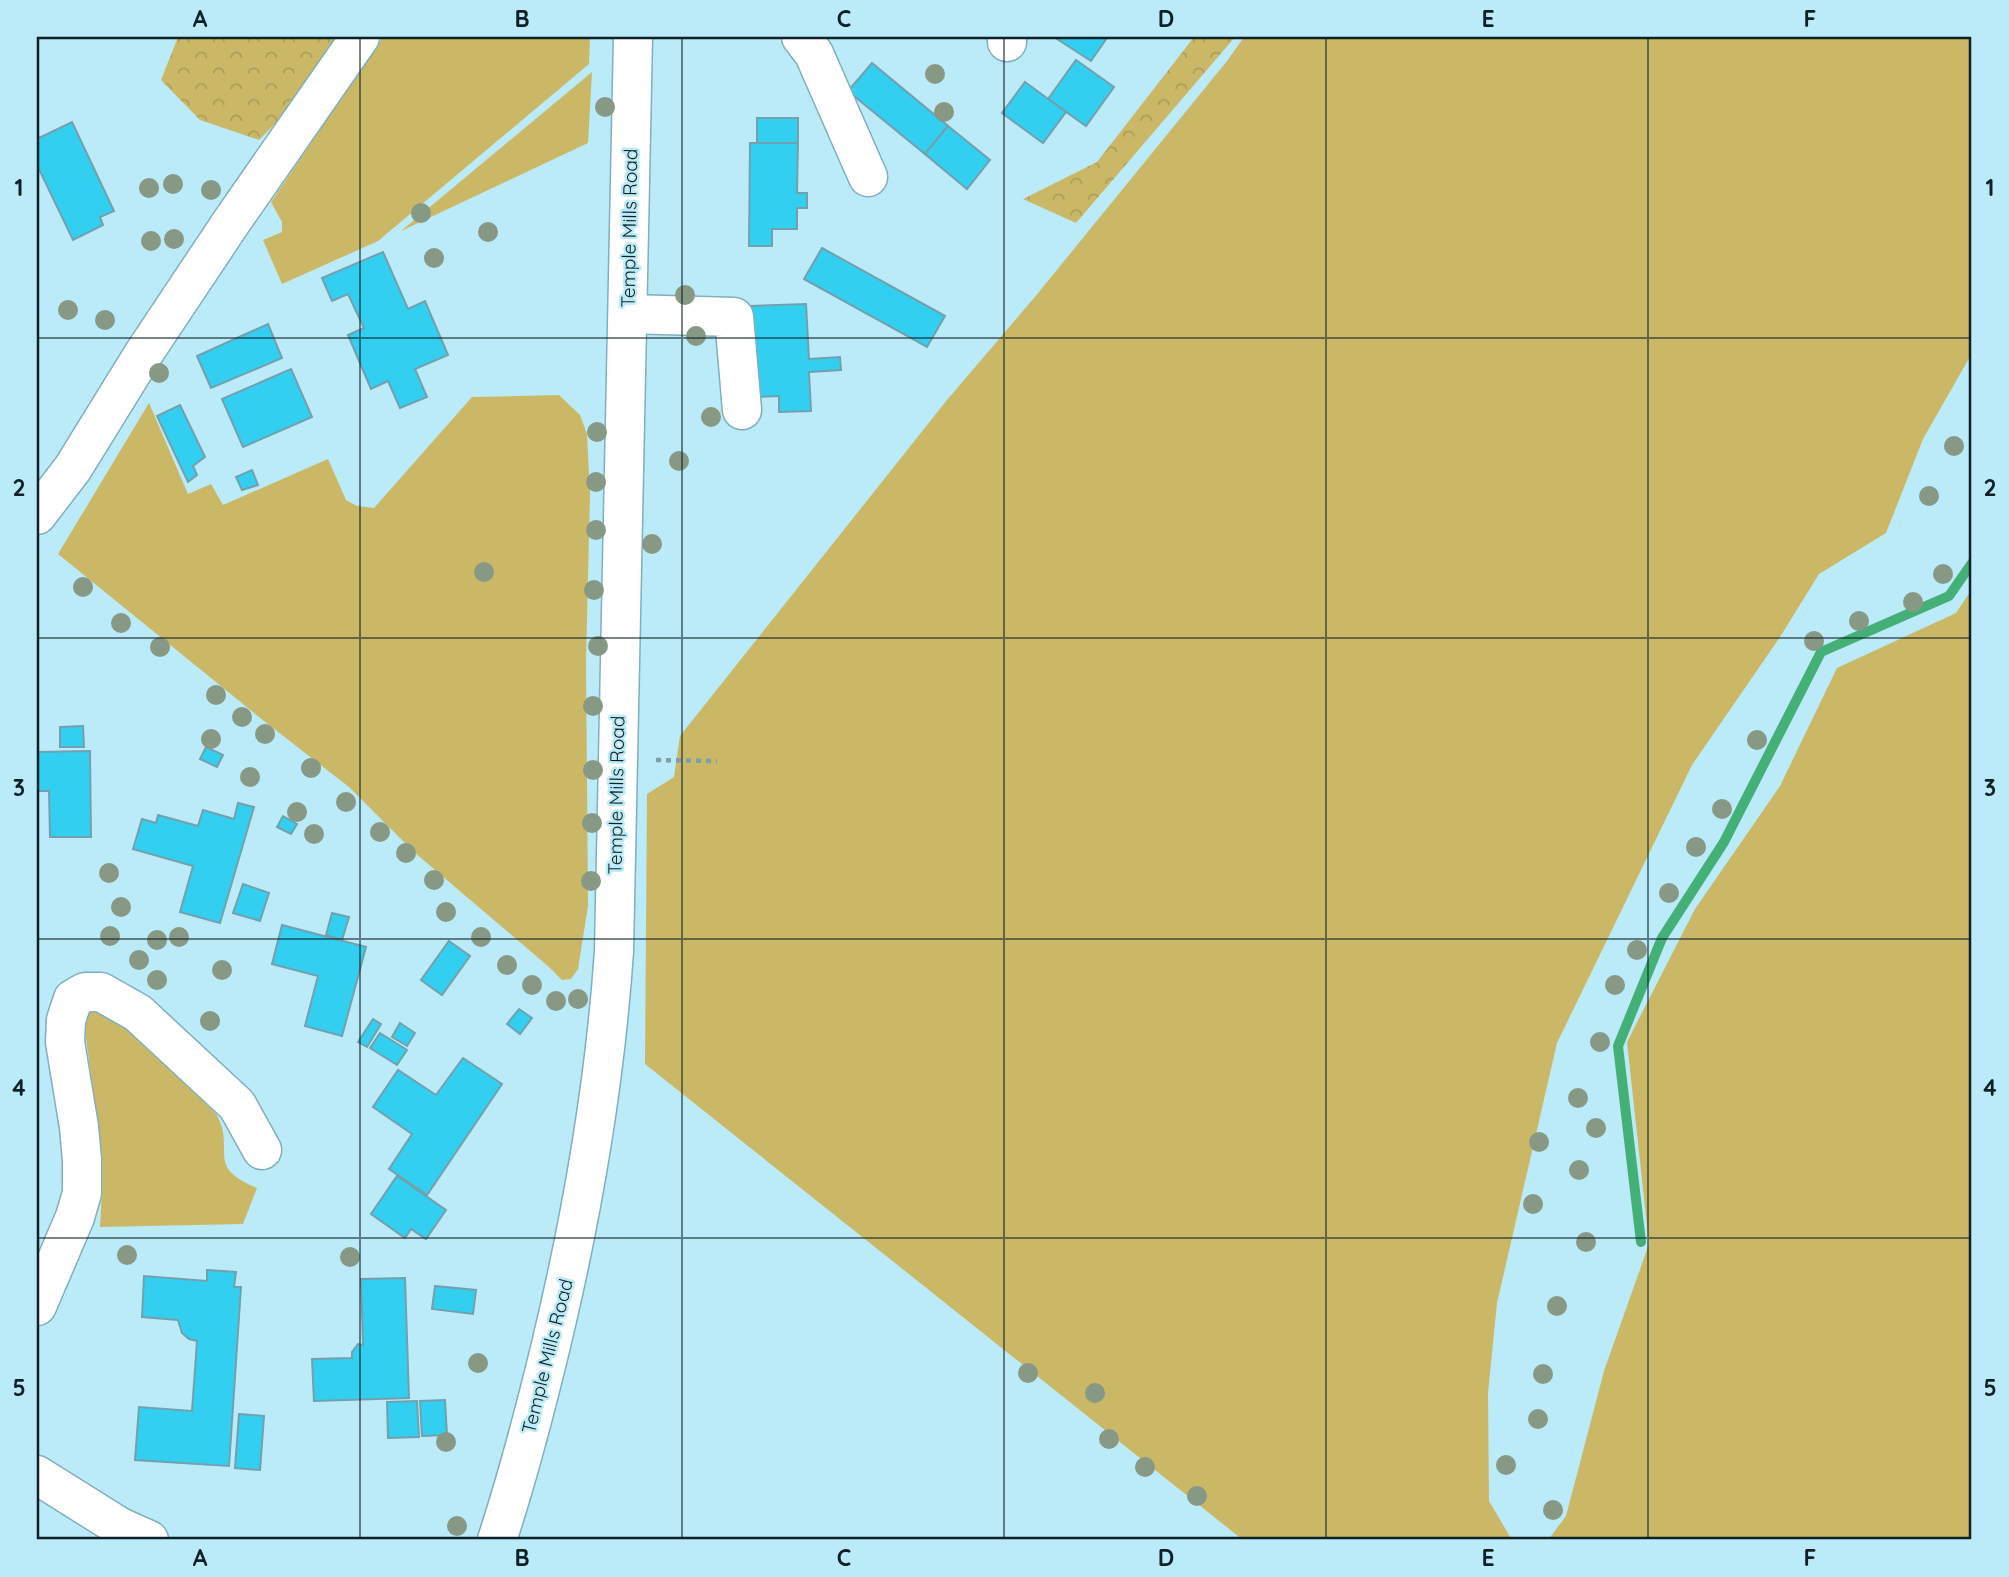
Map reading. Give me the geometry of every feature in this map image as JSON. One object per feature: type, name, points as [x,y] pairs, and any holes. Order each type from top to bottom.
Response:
[{"type":"street","points":[[37,515],[55,469],[144,353],[360,37]]},
{"type":"street","name":"Temple Mills Road","points":[[498,1540],[534,1415],[568,1272],[601,1083],[609,1017],[614,951],[632,37]]},
{"type":"street","points":[[801,37],[814,54],[868,177]]},
{"type":"street","points":[[628,313],[734,317],[742,410]]},
{"type":"street","points":[[37,1306],[75,1217],[82,1193],[80,1138],[65,1042],[66,1020],[73,999],[85,992],[101,992],[138,1013],[237,1105],[262,1150]]},
{"type":"street","points":[[37,1475],[120,1527],[149,1540]]},
{"type":"path","points":[[617,760],[717,761]]},
{"type":"green space","points":[[178,37],[347,37],[335,63],[259,140],[200,120],[161,80]]},
{"type":"green space","points":[[383,37],[590,37],[589,64],[378,241],[282,284],[263,240],[282,232],[282,222],[271,202]]},
{"type":"green space","points":[[1194,37],[1235,37],[1076,223],[1023,199],[1097,162]]},
{"type":"green space","points":[[1244,37],[1972,37],[1972,353],[1923,439],[1886,533],[1819,574],[1780,637],[1692,765],[1557,1043],[1497,1303],[1488,1393],[1489,1501],[1512,1540],[1243,1540],[645,1064],[647,794],[674,777],[680,736],[947,400],[1034,298]]},
{"type":"green space","points":[[592,72],[588,143],[401,231]]},
{"type":"green space","points":[[559,395],[580,415],[587,434],[590,494],[586,660],[588,906],[578,969],[571,979],[562,980],[414,852],[349,787],[58,554],[149,403],[188,494],[211,484],[223,505],[328,459],[346,500],[357,506],[374,508],[472,397]]},
{"type":"green space","points":[[1972,589],[1972,1540],[1548,1540],[1566,1516],[1604,1371],[1649,1244],[1627,1042],[1695,909],[1780,786],[1837,668],[1956,613]]},
{"type":"green space","points":[[106,1005],[216,1114],[222,1126],[226,1164],[241,1180],[257,1188],[243,1224],[100,1227],[102,1189],[98,1125],[83,1017],[92,1006]]},
{"type":"building","points":[[1054,37],[1105,37],[1107,38],[1091,61]]},
{"type":"building","points":[[1076,60],[1114,87],[1086,126],[1048,99]]},
{"type":"building","points":[[872,63],[948,126],[925,154],[848,91]]},
{"type":"building","points":[[1025,82],[1066,112],[1043,143],[1002,113]]},
{"type":"building","points":[[757,118],[798,118],[798,143],[757,143]]},
{"type":"building","points":[[72,122],[114,211],[100,217],[103,225],[73,240],[39,169],[37,170],[37,139]]},
{"type":"building","points":[[948,126],[990,160],[967,189],[925,154]]},
{"type":"building","points":[[750,143],[798,143],[797,193],[807,193],[807,208],[797,208],[797,229],[772,229],[772,246],[749,246]]},
{"type":"building","points":[[822,248],[945,316],[927,347],[804,279]]},
{"type":"building","points":[[383,252],[408,309],[425,301],[448,355],[415,369],[427,397],[400,408],[388,381],[371,389],[348,335],[364,328],[348,294],[332,301],[322,278]]},
{"type":"building","points":[[806,304],[809,359],[840,357],[841,370],[809,372],[811,411],[779,412],[779,396],[755,397],[751,306]]},
{"type":"building","points":[[268,324],[282,358],[211,388],[197,356]]},
{"type":"building","points":[[291,369],[312,417],[243,447],[222,399]]},
{"type":"building","points":[[180,405],[205,457],[193,466],[197,475],[188,482],[157,416]]},
{"type":"building","points":[[252,470],[258,485],[242,490],[236,477]]},
{"type":"building","points":[[83,726],[84,747],[60,747],[60,727]]},
{"type":"building","points":[[206,747],[223,755],[217,767],[200,759]]},
{"type":"building","points":[[90,751],[91,837],[50,837],[49,791],[37,791],[37,752]]},
{"type":"building","points":[[238,803],[254,807],[220,923],[180,912],[193,866],[133,849],[142,819],[156,823],[158,815],[198,826],[203,810],[234,819]]},
{"type":"building","points":[[283,816],[297,824],[291,834],[277,827]]},
{"type":"building","points":[[243,884],[269,893],[260,921],[233,913]]},
{"type":"building","points":[[332,913],[349,917],[342,940],[326,935]]},
{"type":"building","points":[[282,925],[366,947],[342,1036],[305,1026],[318,976],[272,964]]},
{"type":"building","points":[[449,941],[470,956],[442,995],[421,980]]},
{"type":"building","points":[[519,1009],[532,1018],[520,1034],[507,1024]]},
{"type":"building","points":[[373,1019],[381,1024],[367,1047],[358,1042]]},
{"type":"building","points":[[400,1023],[415,1033],[407,1046],[392,1037]]},
{"type":"building","points":[[380,1033],[407,1050],[397,1065],[370,1048]]},
{"type":"building","points":[[463,1058],[502,1084],[427,1195],[389,1169],[412,1134],[373,1107],[398,1070],[436,1095]]},
{"type":"building","points":[[397,1176],[446,1210],[426,1239],[411,1229],[405,1238],[371,1214]]},
{"type":"building","points":[[207,1270],[236,1272],[234,1287],[241,1287],[229,1466],[135,1460],[139,1407],[192,1411],[197,1341],[182,1333],[178,1320],[142,1317],[144,1276],[207,1281]]},
{"type":"building","points":[[405,1278],[409,1398],[314,1401],[312,1359],[352,1358],[352,1352],[358,1344],[363,1345],[361,1279]]},
{"type":"building","points":[[435,1286],[476,1290],[473,1314],[432,1309]]},
{"type":"building","points":[[445,1400],[447,1435],[422,1436],[420,1401]]},
{"type":"building","points":[[417,1401],[419,1437],[388,1438],[387,1402]]},
{"type":"building","points":[[239,1414],[264,1416],[260,1470],[235,1468]]},
{"type":"waterway","points":[[1641,1242],[1618,1046],[1662,938],[1724,842],[1821,652],[1949,596],[1972,563]]}]
